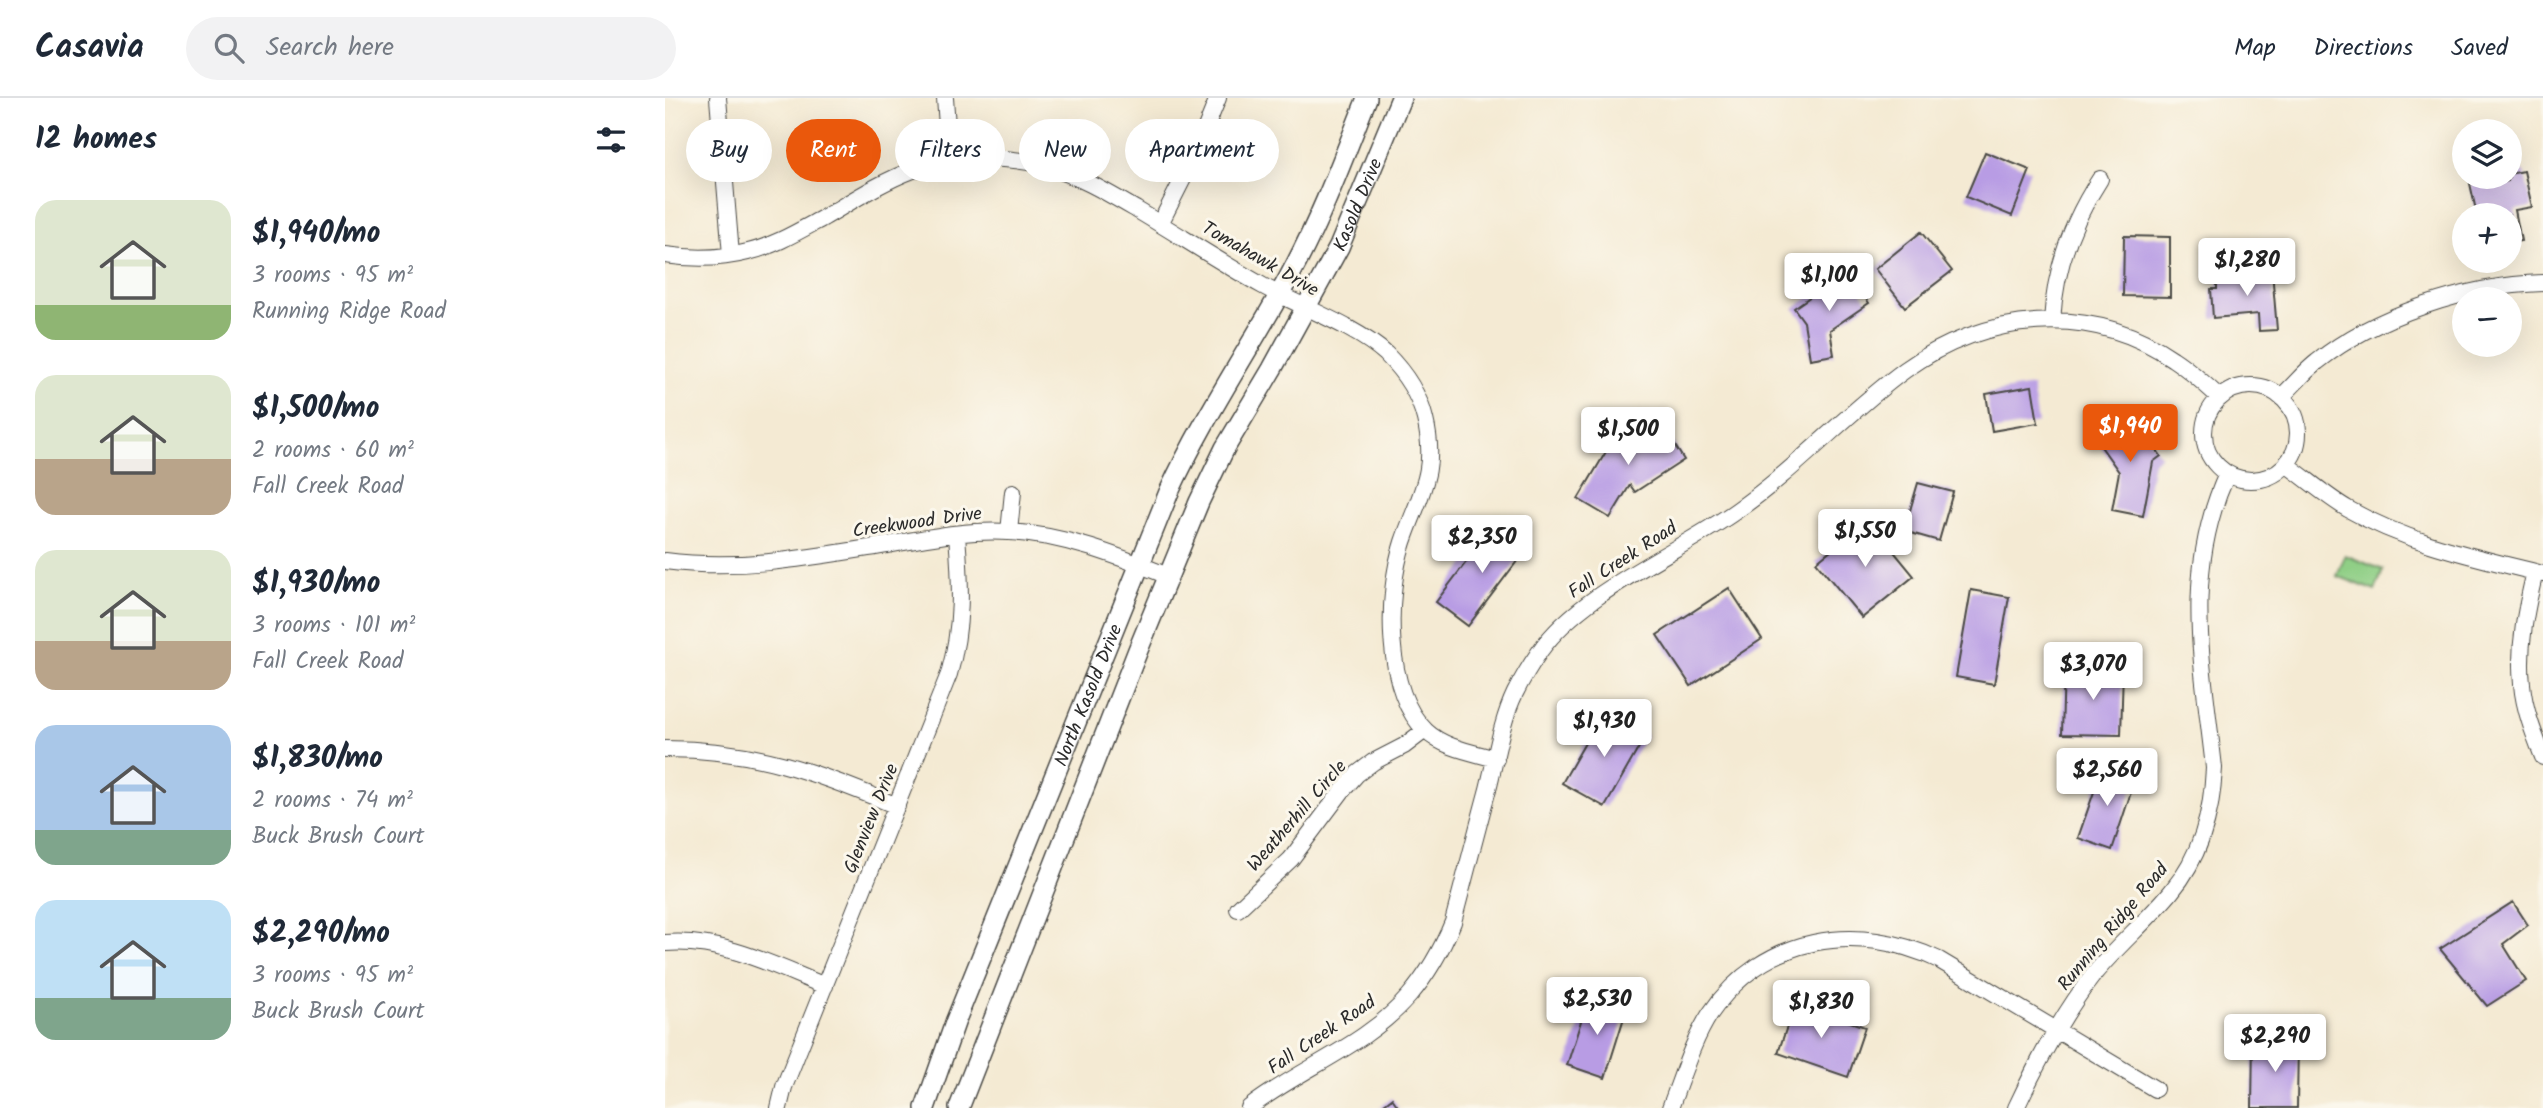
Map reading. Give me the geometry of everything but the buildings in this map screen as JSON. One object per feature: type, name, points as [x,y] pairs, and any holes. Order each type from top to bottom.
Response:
[{"type":"main road","name":"Kasold Drive","points":[[1279,294],[1327,199],[1367,98]]},
{"type":"main road","name":"Kasold Drive","points":[[1306,308],[1353,217],[1401,98]]},
{"type":"main road","name":"North Kasold Drive","points":[[925,1108],[961,1007],[1139,564],[1184,460],[1279,294]]},
{"type":"main road","name":"North Kasold Drive","points":[[959,1108],[1168,576],[1225,448],[1306,308]]},
{"type":"street","points":[[718,98],[731,255]]},
{"type":"street","points":[[945,98],[946,119]]},
{"type":"street","points":[[1160,224],[1194,156],[1218,98]]},
{"type":"street","name":"Tomahawk Drive","points":[[1005,161],[1044,166],[1103,190],[1279,294],[1369,342],[1401,371],[1416,394],[1425,418],[1429,466],[1425,490],[1403,542],[1396,571],[1392,607],[1397,670],[1413,715],[1425,730],[1438,741],[1455,748],[1496,759]]},
{"type":"street","name":"Tomahawk Drive","points":[[665,255],[685,258],[731,255],[768,246],[895,178]]},
{"type":"street","points":[[2052,321],[2059,267],[2070,233],[2100,179]]},
{"type":"street","points":[[2282,396],[2317,362],[2348,341],[2419,306],[2507,284],[2543,283]]},
{"type":"street","name":"Fall Creek Road","points":[[1249,1108],[1384,1020],[1408,997],[1427,973],[1453,922],[1514,695],[1527,671],[1550,640],[1591,601],[1736,512],[1903,372],[1929,354],[1960,338],[2025,321],[2052,321],[2096,326],[2126,334],[2179,363],[2220,397]]},
{"type":"street","points":[[2244,386],[2271,389],[2282,396],[2292,408],[2298,422],[2299,437],[2295,452],[2287,465],[2274,475],[2259,480],[2242,480],[2227,474],[2215,464],[2207,452],[2204,422],[2220,397],[2244,386]]},
{"type":"street","points":[[2287,465],[2346,508],[2389,529],[2457,553],[2539,573],[2521,641],[2522,685],[2532,727],[2543,757]]},
{"type":"street","name":"Running Ridge Road","points":[[2016,1108],[2056,1030],[2094,975],[2125,938],[2172,891],[2188,869],[2207,823],[2213,796],[2214,768],[2198,599],[2206,534],[2217,495],[2227,474]]},
{"type":"street","points":[[1009,532],[1013,492]]},
{"type":"street","name":"Creekwood Drive","points":[[665,561],[723,566],[763,565],[957,535],[1009,532],[1087,546],[1168,576]]},
{"type":"street","name":"Glenview Drive","points":[[779,1108],[784,1087],[897,806],[957,648],[961,594],[957,535]]},
{"type":"street","name":"Weatherhill Circle","points":[[1238,909],[1291,859],[1357,774],[1425,730]]},
{"type":"street","points":[[665,749],[727,752],[765,758],[810,771],[897,806]]},
{"type":"street","points":[[1670,1108],[1699,1035],[1728,992],[1765,962],[1792,949],[1841,938],[1871,939],[1918,950],[1939,960],[2155,1089]]},
{"type":"street","points":[[665,943],[700,944],[731,950],[825,986]]},
{"type":"green space","points":[[2345,555],[2383,570],[2375,591],[2337,576]]},
{"type":"water","points":[[2239,254],[2240,271],[2209,274],[2207,258]]}]
